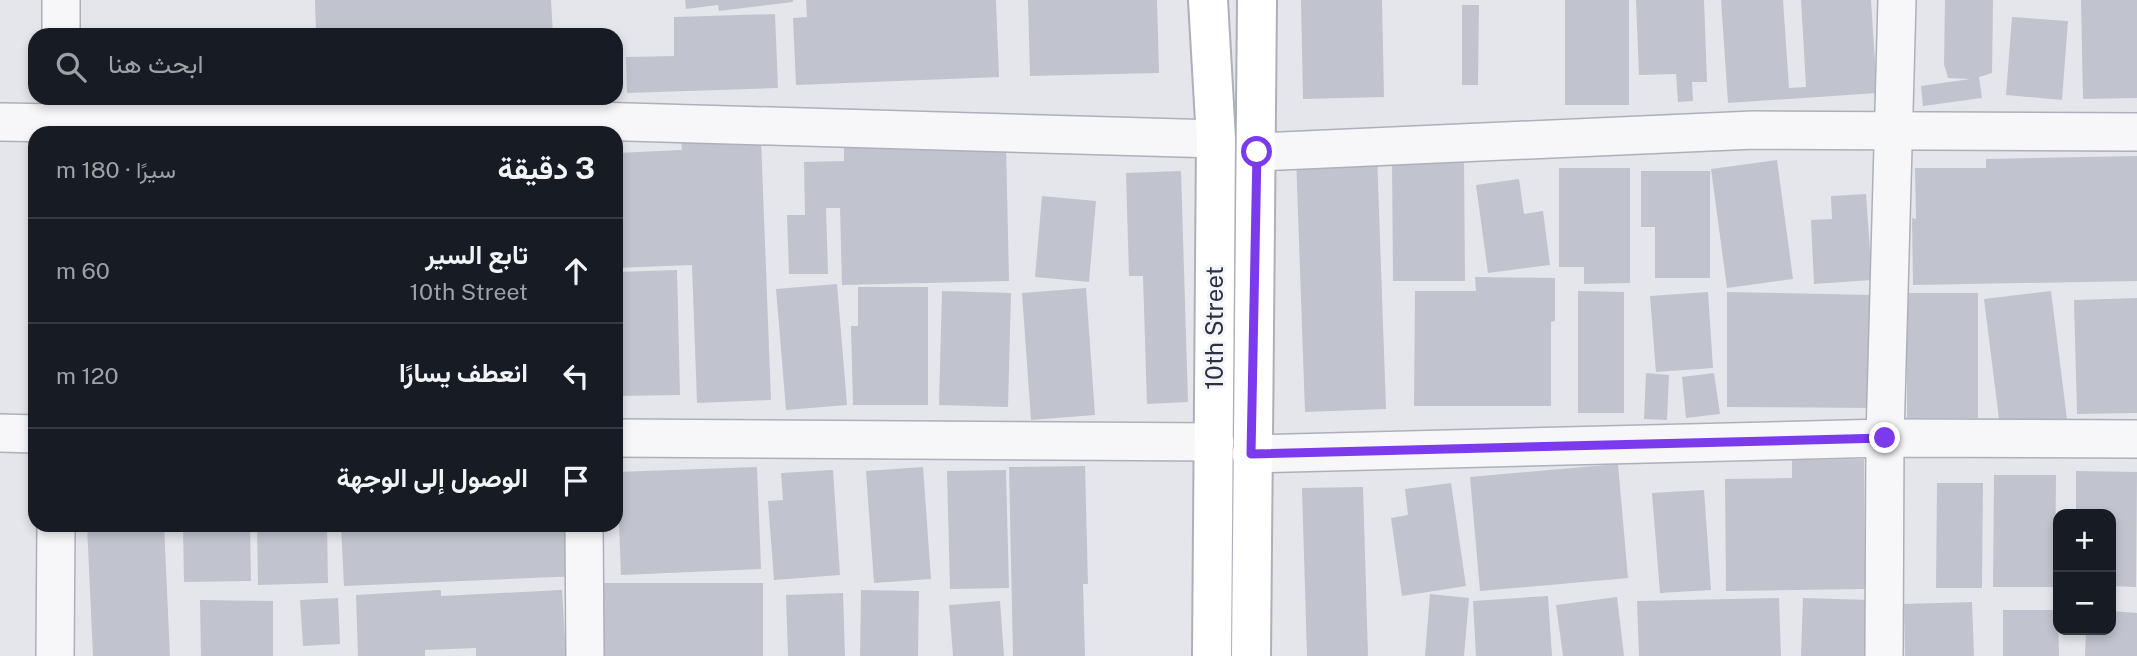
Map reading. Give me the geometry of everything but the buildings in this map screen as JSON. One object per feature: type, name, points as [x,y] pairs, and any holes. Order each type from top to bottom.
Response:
[{"type":"street","points":[[61,0],[61,28]]},
{"type":"street","name":"10th Street","points":[[1208,0],[1216,139],[1212,656]]},
{"type":"street","name":"10th Street","points":[[1251,656],[1257,0]]},
{"type":"street","points":[[1884,656],[1885,438],[1897,0]]},
{"type":"street","points":[[0,122],[61,118],[478,118],[583,126]]},
{"type":"street","points":[[623,128],[1216,139]]},
{"type":"street","points":[[1257,152],[1754,130],[2137,132]]},
{"type":"street","points":[[0,433],[28,434]]},
{"type":"street","points":[[623,438],[1215,442]]},
{"type":"street","points":[[1251,454],[1885,438],[2137,439]]},
{"type":"street","points":[[55,656],[56,532]]},
{"type":"street","points":[[584,532],[585,656]]},
{"type":"route","points":[[1257,152],[1251,454],[1885,438]]}]
